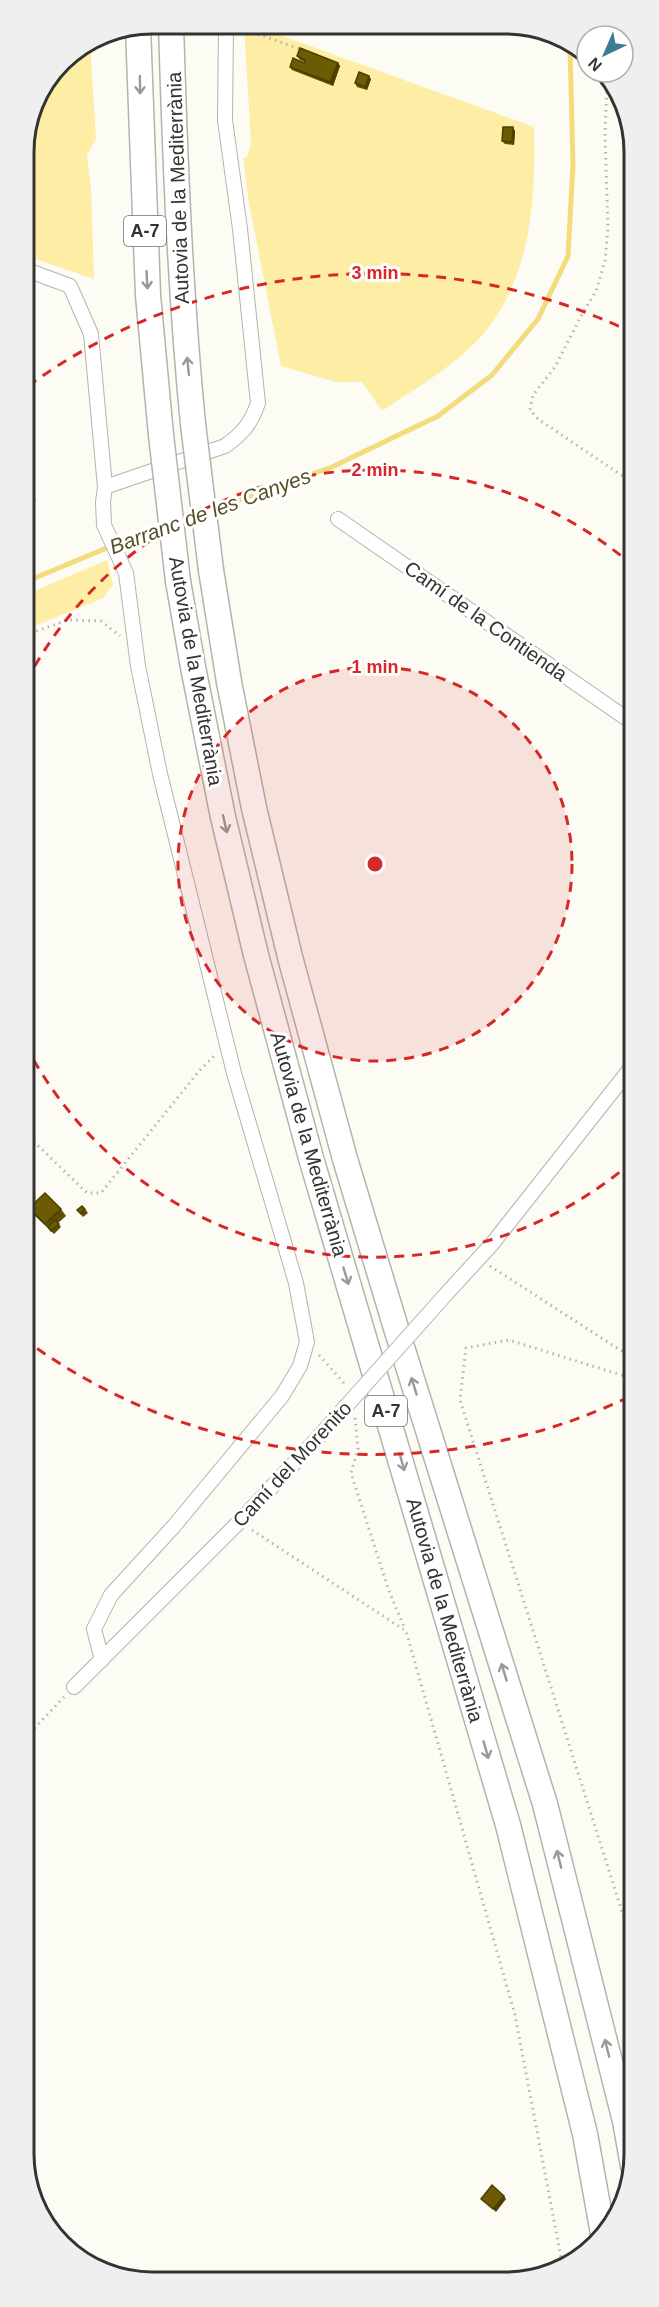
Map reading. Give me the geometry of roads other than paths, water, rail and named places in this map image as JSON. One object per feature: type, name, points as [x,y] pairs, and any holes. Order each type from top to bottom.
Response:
[{"type":"highway","name":"Autovia de la Mediterrània","points":[[171,34],[178,225],[184,330],[193,424],[228,682],[249,785],[290,957],[345,1159],[392,1317],[545,1804],[624,2117]]},
{"type":"highway","name":"Autovia de la Mediterrània","points":[[138,36],[148,295],[161,435],[178,581],[221,806],[256,955],[311,1158],[508,1825],[585,2134],[601,2225]]},
{"type":"street","points":[[105,487],[225,446],[241,435],[252,420],[258,403],[240,229],[225,120],[226,34]]},
{"type":"street","points":[[35,273],[70,285],[91,334],[105,487],[104,525],[126,573],[138,666],[160,774],[227,1046],[296,1283],[307,1342],[300,1366],[282,1396],[174,1526],[111,1594],[94,1629],[102,1660]]},
{"type":"street","name":"Camí de la Contienda","points":[[338,519],[624,717]]},
{"type":"street","name":"Camí del Morenito","points":[[74,1687],[239,1522],[479,1259],[624,1077]]},
{"type":"waterway","name":"Barranc de les Canyes","points":[[209,511],[332,467],[438,416],[492,375],[538,319],[568,256],[573,165],[570,53]]},
{"type":"waterway","name":"Barranc de les Canyes","points":[[178,522],[197,516]]},
{"type":"waterway","name":"Barranc de les Canyes","points":[[35,578],[114,545],[166,527]]}]
